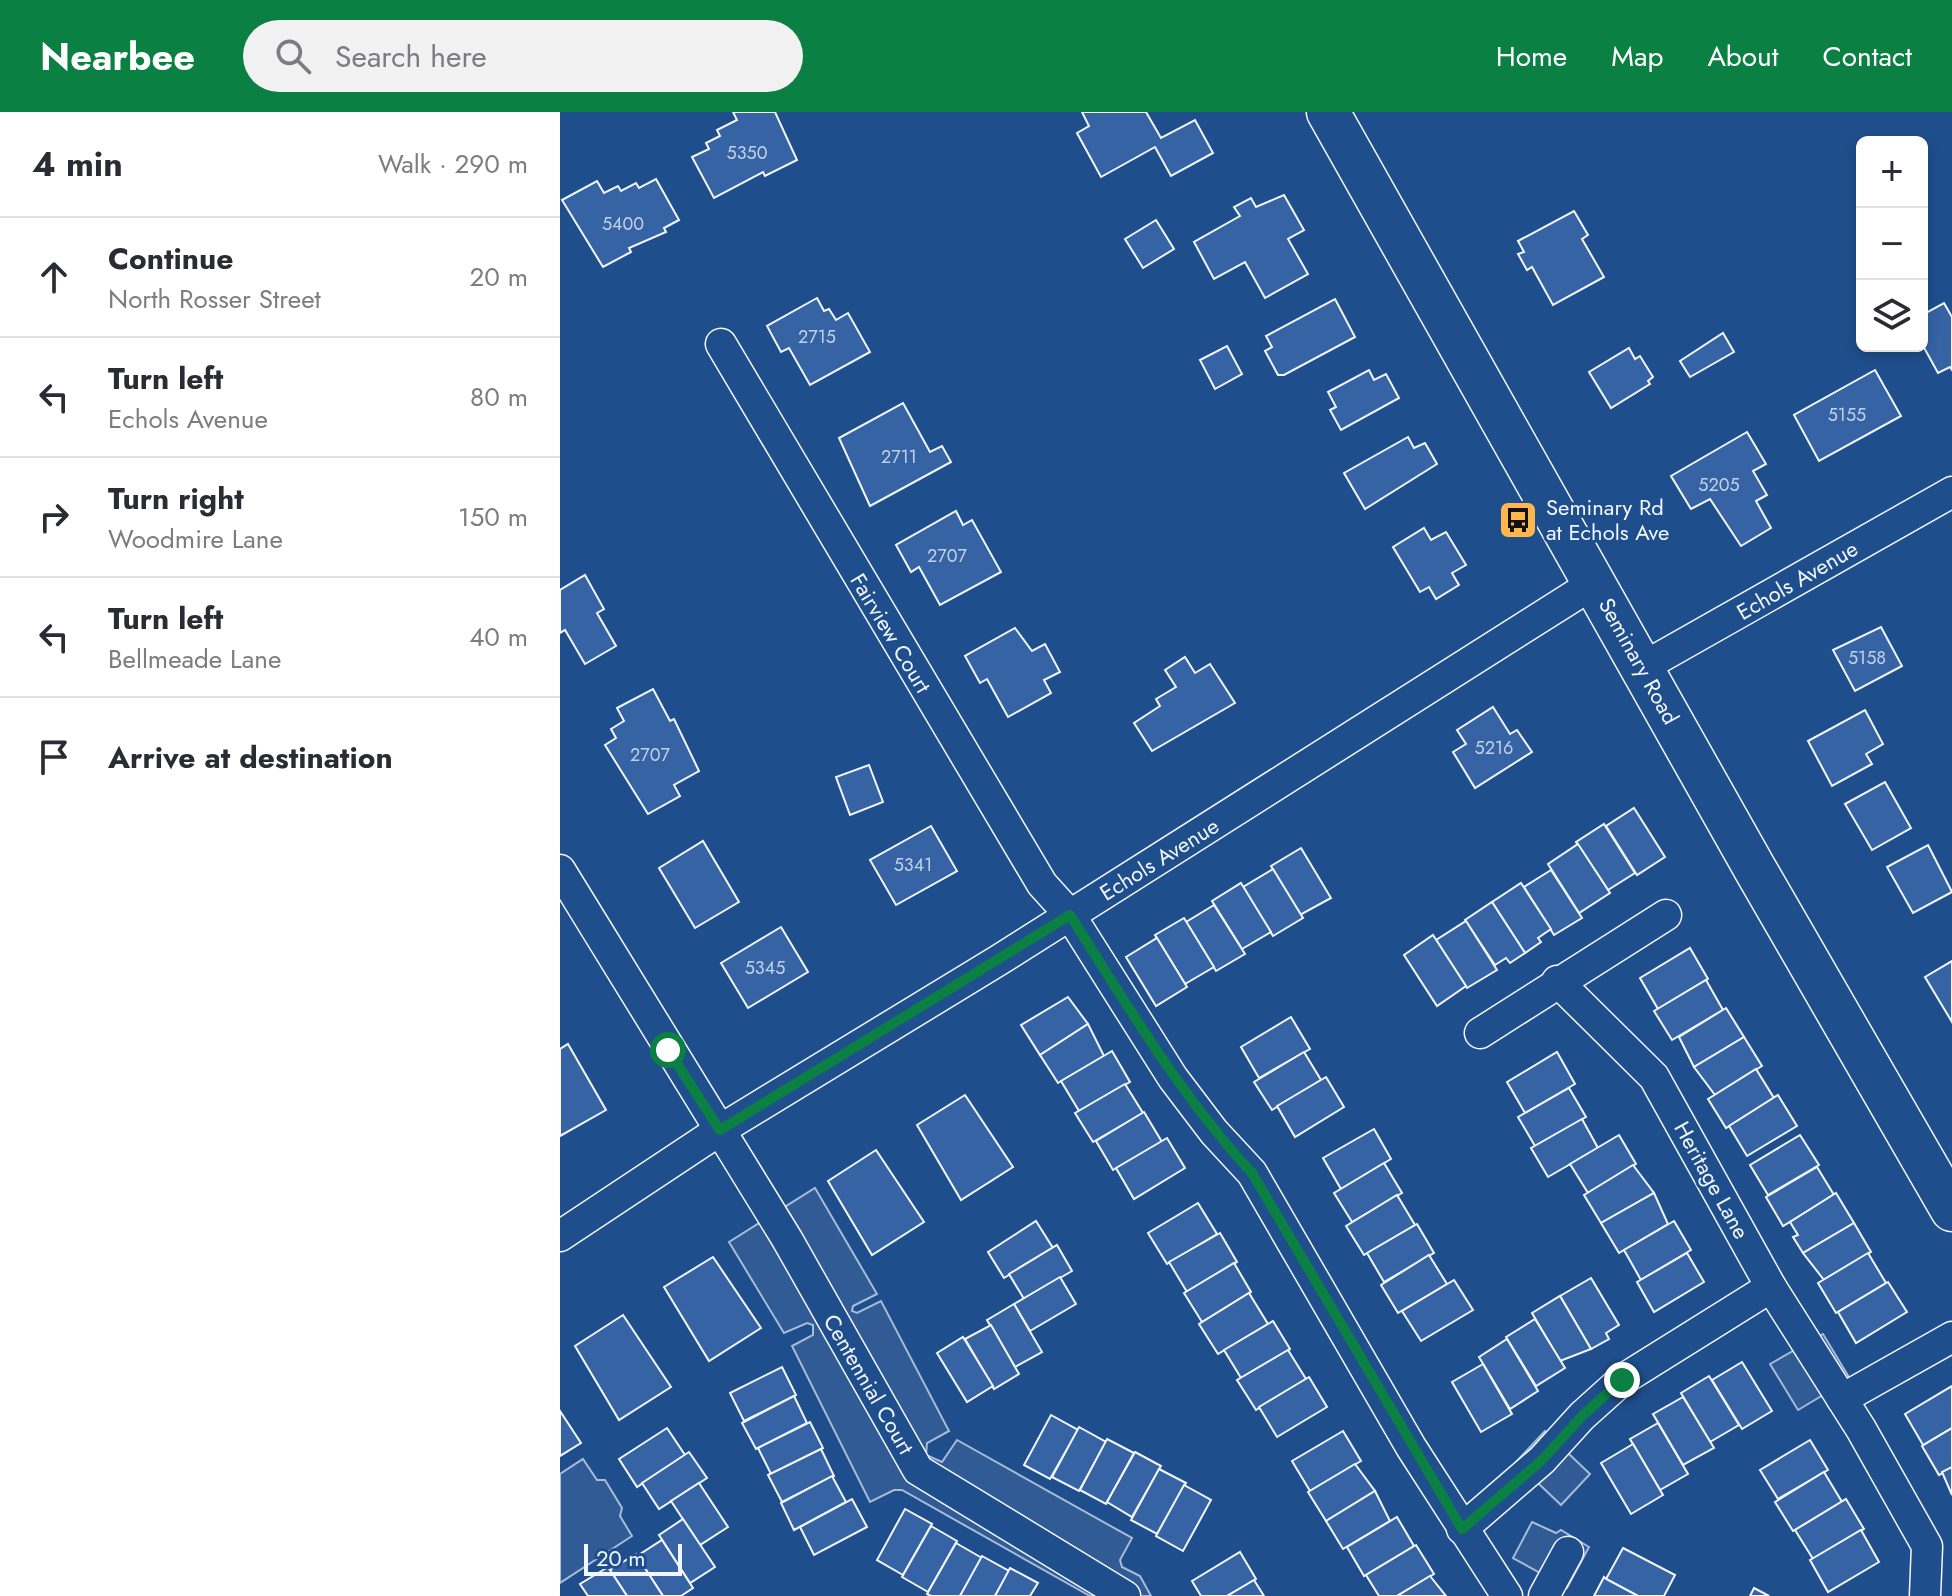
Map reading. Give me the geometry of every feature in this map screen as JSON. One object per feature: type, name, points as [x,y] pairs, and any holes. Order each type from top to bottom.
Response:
[{"type":"main road","name":"Seminary Road","points":[[1328,112],[1952,1210]]},
{"type":"street","name":"Fairview Court","points":[[721,344],[1042,884],[1070,915],[1173,1078],[1214,1132],[1252,1173],[1462,1529],[1507,1596]]},
{"type":"street","name":"Echols Avenue","points":[[1643,667],[1952,492]]},
{"type":"street","name":"Echols Avenue","points":[[560,1236],[720,1130],[1070,915],[1596,582]]},
{"type":"street","name":"Centennial Court","points":[[560,870],[787,1239],[918,1470],[1125,1596]]},
{"type":"street","points":[[1480,1033],[1557,981],[1666,915]]},
{"type":"street","name":"Heritage Lane","points":[[1557,981],[1654,1077],[1771,1287],[1842,1399],[1927,1546],[1925,1596]]},
{"type":"street","points":[[1462,1529],[1542,1460],[1582,1416],[1622,1380],[1771,1287]]},
{"type":"street","points":[[1842,1399],[1952,1337]]},
{"type":"street","points":[[1544,1596],[1568,1552]]},
{"type":"shaded area","points":[[815,1188],[877,1294],[853,1306],[852,1311],[857,1313],[881,1301],[949,1431],[927,1443],[926,1455],[942,1462],[957,1440],[1132,1538],[1120,1560],[1122,1567],[1140,1576],[1151,1596],[1090,1596],[902,1490],[894,1490],[870,1502],[792,1346],[813,1335],[813,1325],[807,1323],[784,1333],[729,1242]]},
{"type":"shaded area","points":[[1823,1334],[1850,1379],[1798,1410],[1770,1364]]},
{"type":"shaded area","points":[[1545,1431],[1590,1474],[1561,1505],[1516,1462]]},
{"type":"shaded area","points":[[583,1459],[597,1480],[605,1480],[622,1508],[620,1516],[632,1536],[560,1583],[560,1474]]},
{"type":"shaded area","points":[[1532,1522],[1556,1533],[1561,1530],[1589,1547],[1567,1588],[1513,1558]]},
{"type":"building","points":[[733,112],[775,112],[797,160],[765,176],[763,172],[714,198],[692,157],[709,149],[706,143],[720,136],[717,130],[737,120]]},
{"type":"building","points":[[1082,112],[1146,112],[1161,138],[1195,120],[1213,153],[1171,176],[1155,147],[1101,177],[1077,133],[1089,126]]},
{"type":"building","points":[[656,179],[679,220],[664,228],[666,232],[629,248],[631,252],[603,267],[562,200],[597,181],[604,193],[618,186],[621,191],[636,183],[639,188]]},
{"type":"building","points":[[1284,195],[1304,230],[1288,239],[1308,274],[1265,298],[1245,262],[1214,279],[1194,242],[1240,216],[1234,207],[1251,198],[1256,207]]},
{"type":"building","points":[[1574,211],[1588,235],[1582,239],[1604,277],[1553,305],[1532,267],[1527,270],[1518,254],[1524,252],[1518,241]]},
{"type":"building","points":[[1156,220],[1174,249],[1143,268],[1125,239]]},
{"type":"building","points":[[817,298],[824,311],[829,309],[836,320],[848,313],[870,352],[810,385],[789,348],[781,352],[767,326]]},
{"type":"building","points":[[1335,299],[1355,337],[1284,375],[1278,375],[1265,351],[1272,347],[1266,336]]},
{"type":"building","points":[[1944,303],[1952,317],[1952,370],[1950,367],[1938,373],[1926,352],[1928,312]]},
{"type":"building","points":[[1723,333],[1734,352],[1690,377],[1680,361]]},
{"type":"building","points":[[1227,346],[1242,374],[1215,389],[1200,360]]},
{"type":"building","points":[[1629,348],[1635,359],[1640,356],[1653,377],[1648,381],[1650,384],[1611,408],[1589,372]]},
{"type":"building","points":[[1369,370],[1374,380],[1386,374],[1399,398],[1341,430],[1330,410],[1336,407],[1328,392]]},
{"type":"building","points":[[1875,370],[1901,416],[1819,461],[1794,415]]},
{"type":"building","points":[[903,403],[930,452],[942,446],[951,462],[870,506],[839,438]]},
{"type":"building","points":[[1747,432],[1766,464],[1753,471],[1767,495],[1756,501],[1771,528],[1741,546],[1710,499],[1691,509],[1671,476]]},
{"type":"building","points":[[1408,437],[1414,448],[1425,443],[1437,464],[1365,509],[1344,473]]},
{"type":"building","points":[[956,511],[963,525],[972,520],[1001,572],[940,605],[919,567],[911,572],[896,545]]},
{"type":"building","points":[[1424,528],[1431,540],[1446,532],[1466,565],[1452,573],[1459,585],[1436,599],[1429,587],[1420,592],[1393,547]]},
{"type":"building","points":[[585,575],[604,609],[597,613],[616,646],[585,664],[565,630],[560,633],[560,590]]},
{"type":"building","points":[[1881,627],[1902,666],[1855,691],[1833,650]]},
{"type":"building","points":[[1015,628],[1032,651],[1045,644],[1060,672],[1044,680],[1051,693],[1008,717],[987,679],[980,683],[965,656]]},
{"type":"building","points":[[1185,657],[1195,673],[1210,664],[1235,703],[1152,751],[1134,723],[1160,706],[1156,699],[1176,687],[1165,670]]},
{"type":"building","points":[[653,689],[670,721],[674,719],[699,771],[674,785],[680,796],[648,814],[605,745],[616,738],[611,729],[624,721],[617,708]]},
{"type":"building","points":[[1493,707],[1510,734],[1517,730],[1532,752],[1475,788],[1453,752],[1466,744],[1457,730]]},
{"type":"building","points":[[1865,710],[1883,744],[1866,754],[1872,764],[1832,786],[1808,741]]},
{"type":"building","points":[[869,765],[883,802],[850,815],[836,777]]},
{"type":"building","points":[[1885,782],[1911,828],[1872,850],[1845,804]]},
{"type":"building","points":[[1634,808],[1665,857],[1637,875],[1606,826]]},
{"type":"building","points":[[1604,824],[1635,873],[1608,890],[1576,842]]},
{"type":"building","points":[[931,826],[957,871],[896,905],[870,860]]},
{"type":"building","points":[[703,841],[739,902],[695,928],[659,868]]},
{"type":"building","points":[[1578,844],[1610,893],[1579,913],[1548,864]]},
{"type":"building","points":[[1928,845],[1952,892],[1913,913],[1887,867]]},
{"type":"building","points":[[1301,848],[1331,898],[1300,915],[1271,866]]},
{"type":"building","points":[[1273,869],[1303,918],[1273,936],[1243,887]]},
{"type":"building","points":[[1551,870],[1582,918],[1554,935],[1524,887]]},
{"type":"building","points":[[1241,883],[1271,932],[1242,949],[1212,901]]},
{"type":"building","points":[[1521,883],[1551,929],[1538,938],[1541,942],[1525,953],[1492,902]]},
{"type":"building","points":[[1492,902],[1525,953],[1510,963],[1506,958],[1495,965],[1465,920]]},
{"type":"building","points":[[1214,905],[1245,954],[1216,971],[1186,922]]},
{"type":"building","points":[[1184,918],[1214,967],[1185,984],[1155,935]]},
{"type":"building","points":[[1466,921],[1497,970],[1467,988],[1436,940]]},
{"type":"building","points":[[781,927],[808,972],[748,1008],[721,963]]},
{"type":"building","points":[[1433,935],[1466,986],[1437,1006],[1404,955]]},
{"type":"building","points":[[1157,938],[1187,987],[1156,1006],[1126,957]]},
{"type":"building","points":[[1690,948],[1708,979],[1658,1009],[1640,978]]},
{"type":"building","points":[[1952,961],[1952,1022],[1925,977]]},
{"type":"building","points":[[1706,980],[1723,1010],[1672,1040],[1654,1011]]},
{"type":"building","points":[[1068,997],[1088,1024],[1040,1055],[1021,1025]]},
{"type":"building","points":[[1726,1008],[1744,1037],[1694,1067],[1679,1037]]},
{"type":"building","points":[[1291,1017],[1310,1049],[1259,1078],[1241,1047]]},
{"type":"building","points":[[1088,1024],[1104,1056],[1058,1083],[1040,1055]]},
{"type":"building","points":[[1744,1037],[1762,1066],[1715,1095],[1694,1067]]},
{"type":"building","points":[[568,1044],[606,1110],[560,1136],[560,1049]]},
{"type":"building","points":[[1112,1051],[1130,1082],[1079,1111],[1061,1081]]},
{"type":"building","points":[[1304,1052],[1321,1080],[1272,1110],[1254,1082]]},
{"type":"building","points":[[1557,1052],[1575,1084],[1525,1113],[1507,1082]]},
{"type":"building","points":[[1756,1069],[1774,1098],[1726,1128],[1708,1099]]},
{"type":"building","points":[[1326,1077],[1344,1107],[1295,1137],[1277,1106]]},
{"type":"building","points":[[1125,1084],[1143,1113],[1093,1142],[1075,1113]]},
{"type":"building","points":[[1569,1088],[1586,1117],[1535,1146],[1518,1117]]},
{"type":"building","points":[[965,1095],[1013,1167],[961,1200],[917,1125]]},
{"type":"building","points":[[1778,1095],[1797,1126],[1747,1156],[1729,1126]]},
{"type":"building","points":[[1144,1112],[1162,1142],[1113,1170],[1096,1141]]},
{"type":"building","points":[[1582,1119],[1598,1148],[1548,1177],[1531,1148]]},
{"type":"building","points":[[1374,1129],[1391,1159],[1341,1189],[1323,1158]]},
{"type":"building","points":[[1619,1135],[1636,1164],[1588,1193],[1570,1164]]},
{"type":"building","points":[[1800,1135],[1819,1165],[1768,1195],[1750,1165]]},
{"type":"building","points":[[1167,1138],[1185,1168],[1134,1199],[1116,1168]]},
{"type":"building","points":[[876,1150],[924,1222],[872,1255],[828,1181]]},
{"type":"building","points":[[1384,1163],[1402,1193],[1352,1222],[1334,1193]]},
{"type":"building","points":[[1633,1165],[1654,1193],[1601,1223],[1584,1195]]},
{"type":"building","points":[[1817,1167],[1834,1195],[1783,1226],[1766,1197]]},
{"type":"building","points":[[1654,1193],[1668,1224],[1619,1253],[1601,1223]]},
{"type":"building","points":[[1836,1193],[1854,1223],[1803,1253],[1793,1237],[1798,1235],[1790,1222]]},
{"type":"building","points":[[1397,1195],[1415,1225],[1364,1255],[1346,1226]]},
{"type":"building","points":[[1198,1203],[1217,1234],[1167,1264],[1148,1233]]},
{"type":"building","points":[[1036,1221],[1053,1248],[1004,1278],[988,1252]]},
{"type":"building","points":[[1674,1221],[1691,1250],[1641,1280],[1624,1250]]},
{"type":"building","points":[[1854,1223],[1871,1252],[1824,1280],[1803,1253]]},
{"type":"building","points":[[1417,1224],[1434,1253],[1384,1282],[1367,1253]]},
{"type":"building","points":[[1220,1233],[1237,1262],[1187,1292],[1169,1262]]},
{"type":"building","points":[[1057,1245],[1072,1271],[1024,1299],[1009,1274]]},
{"type":"building","points":[[1687,1253],[1704,1282],[1654,1312],[1637,1282]]},
{"type":"building","points":[[1868,1253],[1886,1283],[1836,1313],[1818,1283]]},
{"type":"building","points":[[1429,1255],[1447,1284],[1398,1313],[1381,1285]]},
{"type":"building","points":[[713,1257],[761,1328],[709,1361],[664,1287]]},
{"type":"building","points":[[1234,1263],[1251,1292],[1202,1322],[1184,1293]]},
{"type":"building","points":[[1060,1277],[1076,1304],[1030,1331],[1014,1304]]},
{"type":"building","points":[[1591,1278],[1619,1325],[1606,1333],[1609,1339],[1591,1349],[1560,1296]]},
{"type":"building","points":[[1454,1280],[1473,1310],[1421,1341],[1402,1311]]},
{"type":"building","points":[[1888,1282],[1907,1312],[1856,1343],[1838,1312]]},
{"type":"building","points":[[1249,1293],[1268,1324],[1218,1354],[1199,1324]]},
{"type":"building","points":[[1560,1296],[1591,1349],[1560,1361],[1532,1313]]},
{"type":"building","points":[[1014,1304],[1042,1352],[1015,1367],[987,1320]]},
{"type":"building","points":[[623,1315],[671,1387],[619,1420],[575,1346]]},
{"type":"building","points":[[1535,1319],[1565,1368],[1536,1386],[1506,1337]]},
{"type":"building","points":[[1273,1321],[1290,1349],[1241,1378],[1224,1350]]},
{"type":"building","points":[[991,1325],[1019,1374],[994,1389],[965,1339]]},
{"type":"building","points":[[963,1337],[993,1386],[967,1402],[937,1353]]},
{"type":"building","points":[[1507,1339],[1538,1391],[1510,1409],[1479,1357]]},
{"type":"building","points":[[1288,1350],[1306,1379],[1256,1410],[1237,1380]]},
{"type":"building","points":[[1742,1362],[1772,1411],[1742,1429],[1712,1380]]},
{"type":"building","points":[[1483,1364],[1512,1414],[1481,1432],[1452,1382]]},
{"type":"building","points":[[782,1367],[796,1395],[744,1421],[730,1393]]},
{"type":"building","points":[[1709,1376],[1739,1425],[1710,1442],[1681,1393]]},
{"type":"building","points":[[1309,1377],[1327,1407],[1277,1437],[1259,1407]]},
{"type":"building","points":[[1952,1386],[1952,1428],[1923,1445],[1905,1414]]},
{"type":"building","points":[[794,1396],[807,1423],[756,1449],[742,1423]]},
{"type":"building","points":[[1683,1397],[1714,1448],[1683,1465],[1653,1414]]},
{"type":"building","points":[[560,1411],[581,1443],[560,1456]]},
{"type":"building","points":[[1051,1415],[1078,1430],[1050,1479],[1024,1465]]},
{"type":"building","points":[[810,1422],[823,1448],[771,1474],[758,1448]]},
{"type":"building","points":[[1658,1423],[1688,1474],[1660,1490],[1630,1439]]},
{"type":"building","points":[[1079,1427],[1106,1442],[1079,1491],[1052,1477]]},
{"type":"building","points":[[667,1428],[685,1455],[637,1487],[619,1459]]},
{"type":"building","points":[[1952,1428],[1952,1467],[1939,1475],[1922,1446]]},
{"type":"building","points":[[1343,1431],[1361,1461],[1310,1491],[1292,1461]]},
{"type":"building","points":[[1107,1439],[1134,1453],[1106,1504],[1080,1490]]},
{"type":"building","points":[[1810,1440],[1828,1470],[1778,1499],[1760,1470]]},
{"type":"building","points":[[1633,1444],[1663,1495],[1631,1514],[1601,1463]]},
{"type":"building","points":[[821,1449],[834,1476],[782,1502],[768,1475]]},
{"type":"building","points":[[689,1452],[707,1478],[659,1509],[642,1483]]},
{"type":"building","points":[[1135,1452],[1161,1466],[1132,1517],[1107,1502]]},
{"type":"building","points":[[1355,1464],[1375,1491],[1326,1521],[1308,1492]]},
{"type":"building","points":[[1952,1467],[1952,1495],[1942,1472]]},
{"type":"building","points":[[1159,1469],[1186,1483],[1157,1534],[1131,1520]]},
{"type":"building","points":[[1824,1472],[1842,1502],[1793,1531],[1775,1502]]},
{"type":"building","points":[[832,1476],[846,1502],[794,1530],[781,1503]]},
{"type":"building","points":[[699,1483],[728,1527],[700,1545],[671,1501]]},
{"type":"building","points":[[1184,1485],[1211,1500],[1183,1551],[1156,1536]]},
{"type":"building","points":[[1375,1491],[1390,1521],[1343,1549],[1326,1521]]},
{"type":"building","points":[[852,1499],[867,1527],[814,1555],[800,1527]]},
{"type":"building","points":[[1846,1499],[1864,1529],[1813,1559],[1795,1530]]},
{"type":"building","points":[[905,1509],[932,1524],[903,1575],[877,1560]]},
{"type":"building","points":[[1397,1517],[1414,1546],[1364,1576],[1347,1547]]},
{"type":"building","points":[[683,1519],[715,1567],[690,1583],[659,1535]]},
{"type":"building","points":[[931,1526],[957,1541],[928,1592],[902,1577]]},
{"type":"building","points":[[1861,1530],[1879,1562],[1828,1592],[1810,1560]]},
{"type":"building","points":[[662,1540],[693,1588],[681,1596],[663,1596],[637,1556]]},
{"type":"building","points":[[956,1543],[982,1558],[960,1596],[927,1594]]},
{"type":"building","points":[[1416,1545],[1434,1574],[1397,1596],[1379,1596],[1366,1575]]},
{"type":"building","points":[[1623,1548],[1675,1575],[1664,1596],[1638,1596],[1606,1579]]},
{"type":"building","points":[[1240,1552],[1256,1579],[1227,1596],[1201,1596],[1192,1581]]},
{"type":"building","points":[[636,1554],[663,1596],[627,1596],[610,1570]]},
{"type":"building","points":[[982,1556],[1009,1571],[995,1596],[960,1596]]},
{"type":"building","points":[[608,1567],[627,1596],[588,1596],[580,1584]]},
{"type":"building","points":[[1010,1568],[1038,1583],[1030,1596],[995,1596]]},
{"type":"building","points":[[1430,1576],[1446,1596],[1397,1596]]},
{"type":"building","points":[[1604,1577],[1606,1579],[1638,1596],[1594,1596]]},
{"type":"building","points":[[1254,1580],[1264,1596],[1227,1596]]},
{"type":"building","points":[[1754,1588],[1769,1596],[1750,1596]]},
{"type":"place","name":"Seminary Rd at Echols Ave","points":[[1518,520]]},
{"type":"route","points":[[668,1050],[720,1130],[1070,915],[1173,1078],[1214,1132],[1252,1173],[1462,1529],[1542,1460],[1582,1416],[1622,1380]]}]
